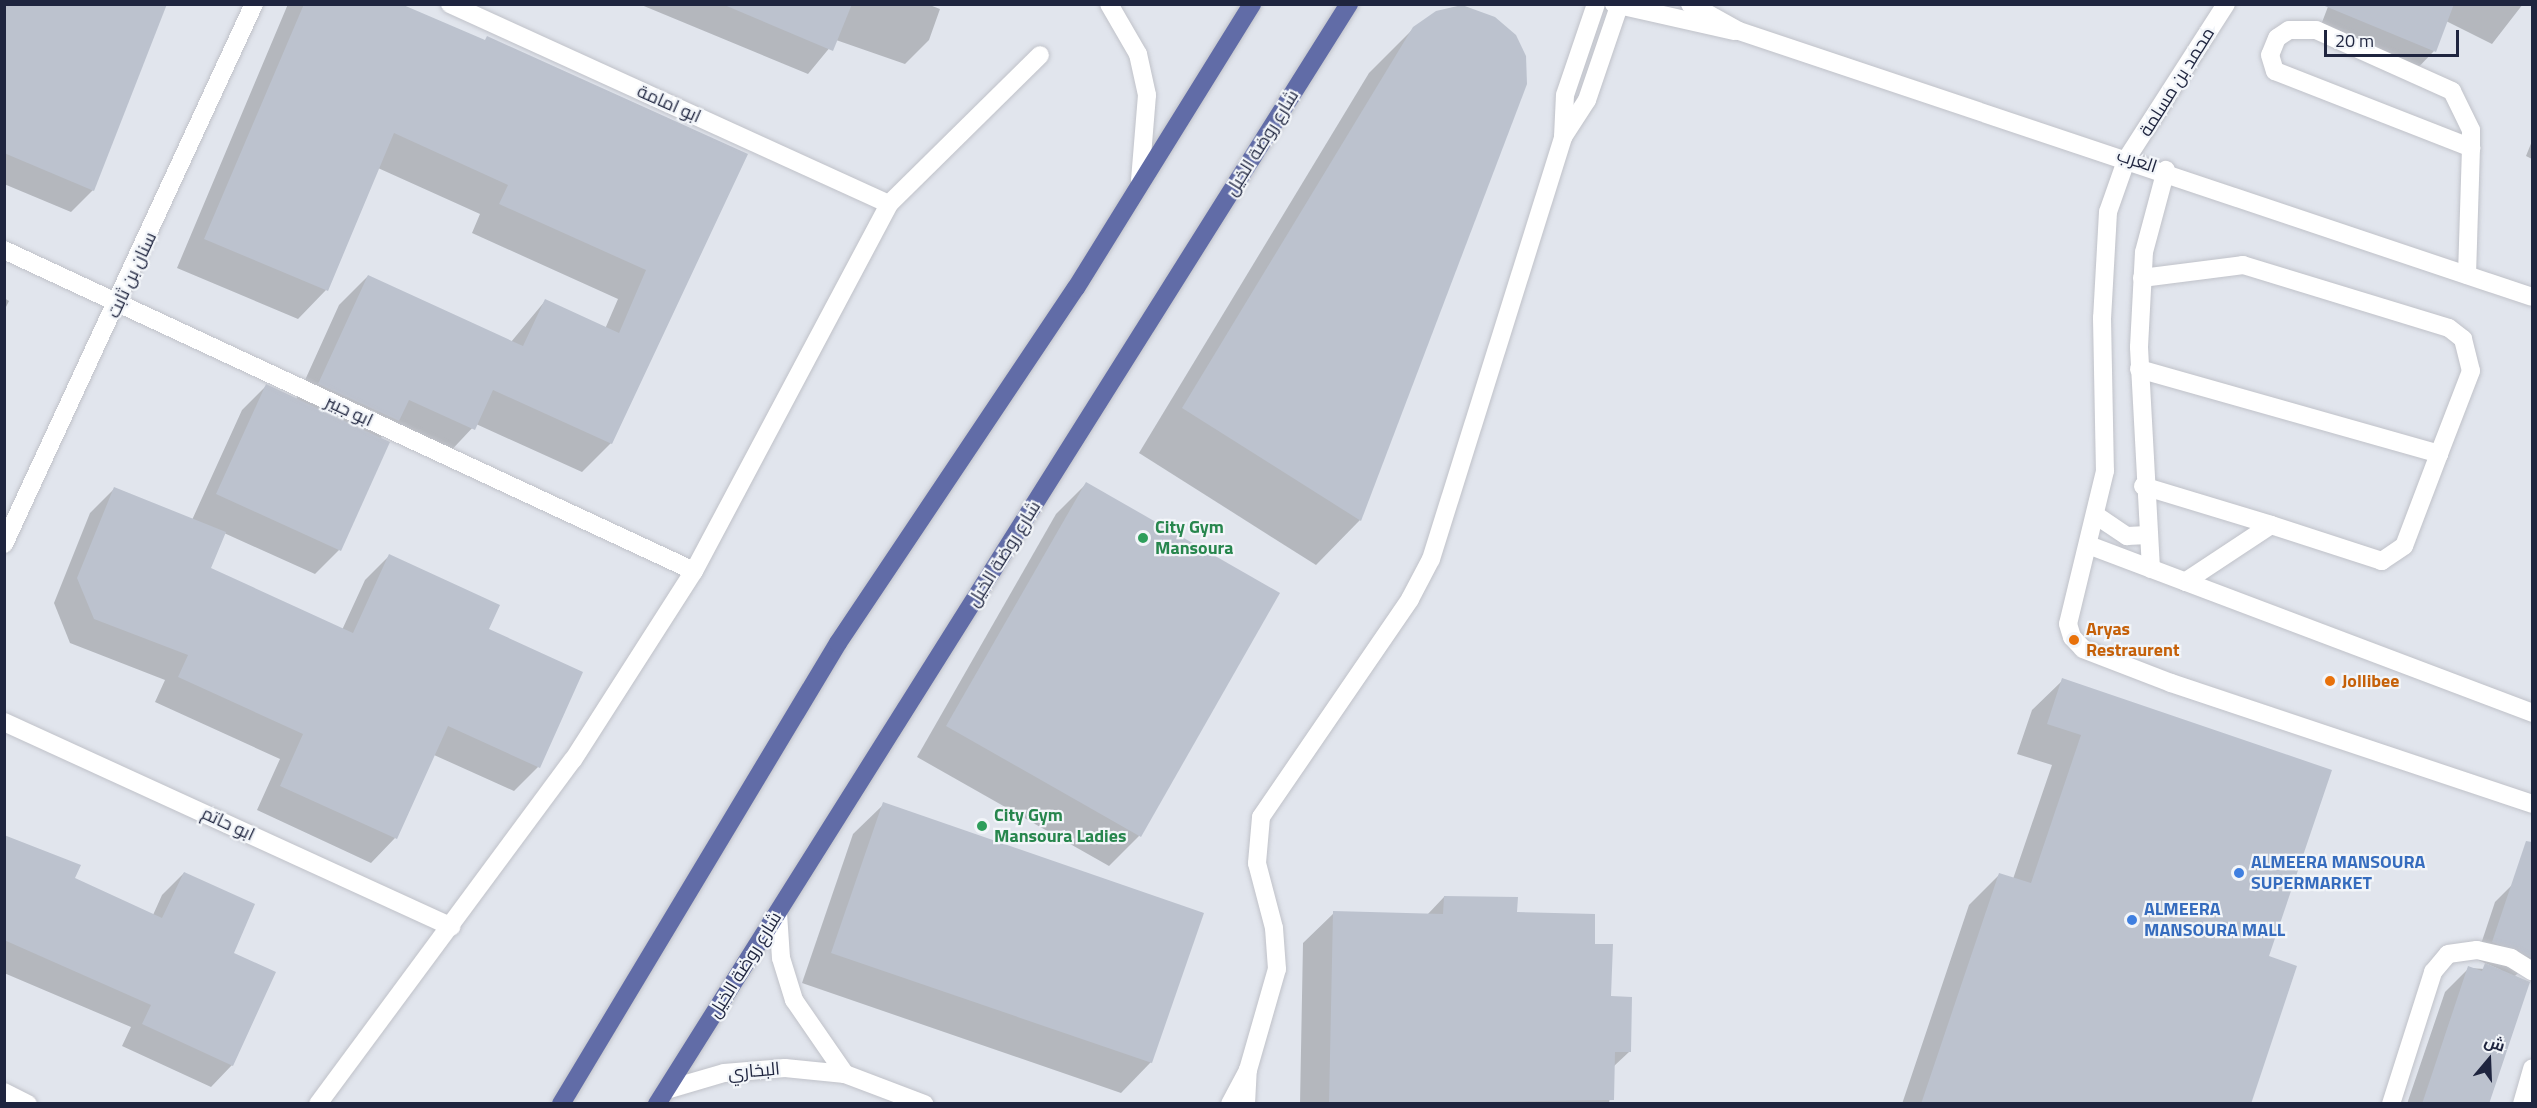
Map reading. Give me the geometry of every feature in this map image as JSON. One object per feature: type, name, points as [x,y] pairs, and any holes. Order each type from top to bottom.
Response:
[{"type":"main road","points":[[561,1104],[838,643],[1076,288],[1140,180],[1252,4]]},
{"type":"main road","name":"شارع روضة الخيل","points":[[662,1097],[1349,4]]},
{"type":"street","name":"سنان بن ثابت","points":[[4,544],[119,305],[254,4]]},
{"type":"street","name":"ابو امامة","points":[[450,4],[889,204]]},
{"type":"street","points":[[1109,4],[1138,54],[1147,95],[1140,180]]},
{"type":"street","points":[[1246,1104],[1248,1070],[1276,969],[1274,928],[1257,863],[1261,817],[1410,599],[1431,559],[1563,137],[1565,95],[1596,4]]},
{"type":"street","name":"العرب","points":[[1690,4],[1738,31]]},
{"type":"street","name":"محمد بن مسلمة","points":[[2226,4],[2127,158],[2105,233],[2105,471],[2091,546],[2068,624],[2083,649],[2532,804]]},
{"type":"street","points":[[1563,137],[1587,100],[1616,5]]},
{"type":"street","name":"العرب","points":[[1616,5],[1738,31],[2166,170],[2532,297]]},
{"type":"street","points":[[2467,275],[2471,148],[2463,105],[2435,79],[2316,30],[2289,30],[2277,38],[2270,55],[2275,71],[2471,148]]},
{"type":"street","points":[[318,1104],[573,760],[694,571],[889,204],[1040,55]]},
{"type":"street","points":[[2151,569],[2143,486],[2139,369],[2142,278],[2166,170]]},
{"type":"street","name":"ابو جبير","points":[[4,250],[694,571]]},
{"type":"street","points":[[2142,278],[2243,264],[2449,328],[2463,339],[2471,371],[2404,546],[2382,561],[2143,486]]},
{"type":"street","points":[[2139,369],[2439,454]]},
{"type":"street","points":[[2097,516],[2127,536],[2148,535]]},
{"type":"street","points":[[2185,582],[2271,525]]},
{"type":"street","points":[[2091,546],[2532,713]]},
{"type":"street","name":"ابو حاتم","points":[[4,722],[451,927]]},
{"type":"street","points":[[778,913],[781,957],[794,1000],[845,1074]]},
{"type":"street","points":[[2391,1104],[2433,972],[2448,954],[2477,950],[2511,958],[2532,972]]},
{"type":"street","name":"البخاري","points":[[662,1097],[724,1073],[785,1068],[845,1074],[924,1104]]},
{"type":"street","points":[[2522,1104],[2532,1068]]},
{"type":"street","points":[[1230,1104],[1248,1070]]},
{"type":"street","points":[[4,1092],[28,1104]]},
{"type":"building","points":[[4,4],[167,4],[94,191],[4,153]]},
{"type":"building","points":[[304,4],[401,4],[485,40],[487,36],[748,154],[612,444],[493,390],[475,430],[409,400],[399,421],[318,384],[368,275],[523,346],[545,299],[619,333],[646,270],[499,204],[508,185],[394,133],[328,291],[204,239]]},
{"type":"building","points":[[722,4],[852,4],[833,51]]},
{"type":"building","points":[[2320,4],[2454,4],[2436,52]]},
{"type":"building","points":[[1462,5],[1495,17],[1516,35],[1526,56],[1527,84],[1361,521],[1182,408],[1413,27],[1436,11]]},
{"type":"building","points":[[266,384],[390,442],[341,551],[216,494]]},
{"type":"building","points":[[1086,482],[1280,593],[1141,837],[946,726]]},
{"type":"building","points":[[114,487],[226,532],[211,568],[353,633],[389,554],[500,605],[489,629],[583,672],[540,768],[448,726],[397,839],[280,786],[303,734],[178,677],[188,655],[94,619],[77,578]]},
{"type":"building","name":"ALMEERA MANSOURA MALL","points":[[2062,678],[2332,770],[2269,956],[2297,966],[2251,1104],[1921,1104],[1999,873],[2031,883],[2081,735],[2047,724]]},
{"type":"building","points":[[883,802],[1204,913],[1152,1063],[831,953]]},
{"type":"building","points":[[4,835],[81,865],[75,878],[162,918],[184,872],[255,904],[234,953],[276,972],[233,1066],[142,1024],[151,1005],[4,940]]},
{"type":"building","points":[[2526,841],[2532,842],[2532,958],[2492,942]]},
{"type":"building","points":[[1444,896],[1518,897],[1517,912],[1595,914],[1595,944],[1613,944],[1611,996],[1632,997],[1631,1052],[1615,1052],[1614,1100],[1329,1104],[1333,911],[1443,914]]},
{"type":"building","points":[[2485,963],[2530,982],[2489,1104],[2422,1104],[2468,966],[2482,971]]},
{"type":"place","name":"City Gym Mansoura","points":[[1143,538]]},
{"type":"place","name":"Aryas Restraurent","points":[[2074,640]]},
{"type":"place","name":"Jollibee","points":[[2330,681]]},
{"type":"place","name":"City Gym Mansoura Ladies","points":[[982,826]]},
{"type":"place","name":"ALMEERA MANSOURA SUPERMARKET","points":[[2239,873]]},
{"type":"place","name":"ALMEERA MANSOURA MALL","points":[[2132,920]]}]
